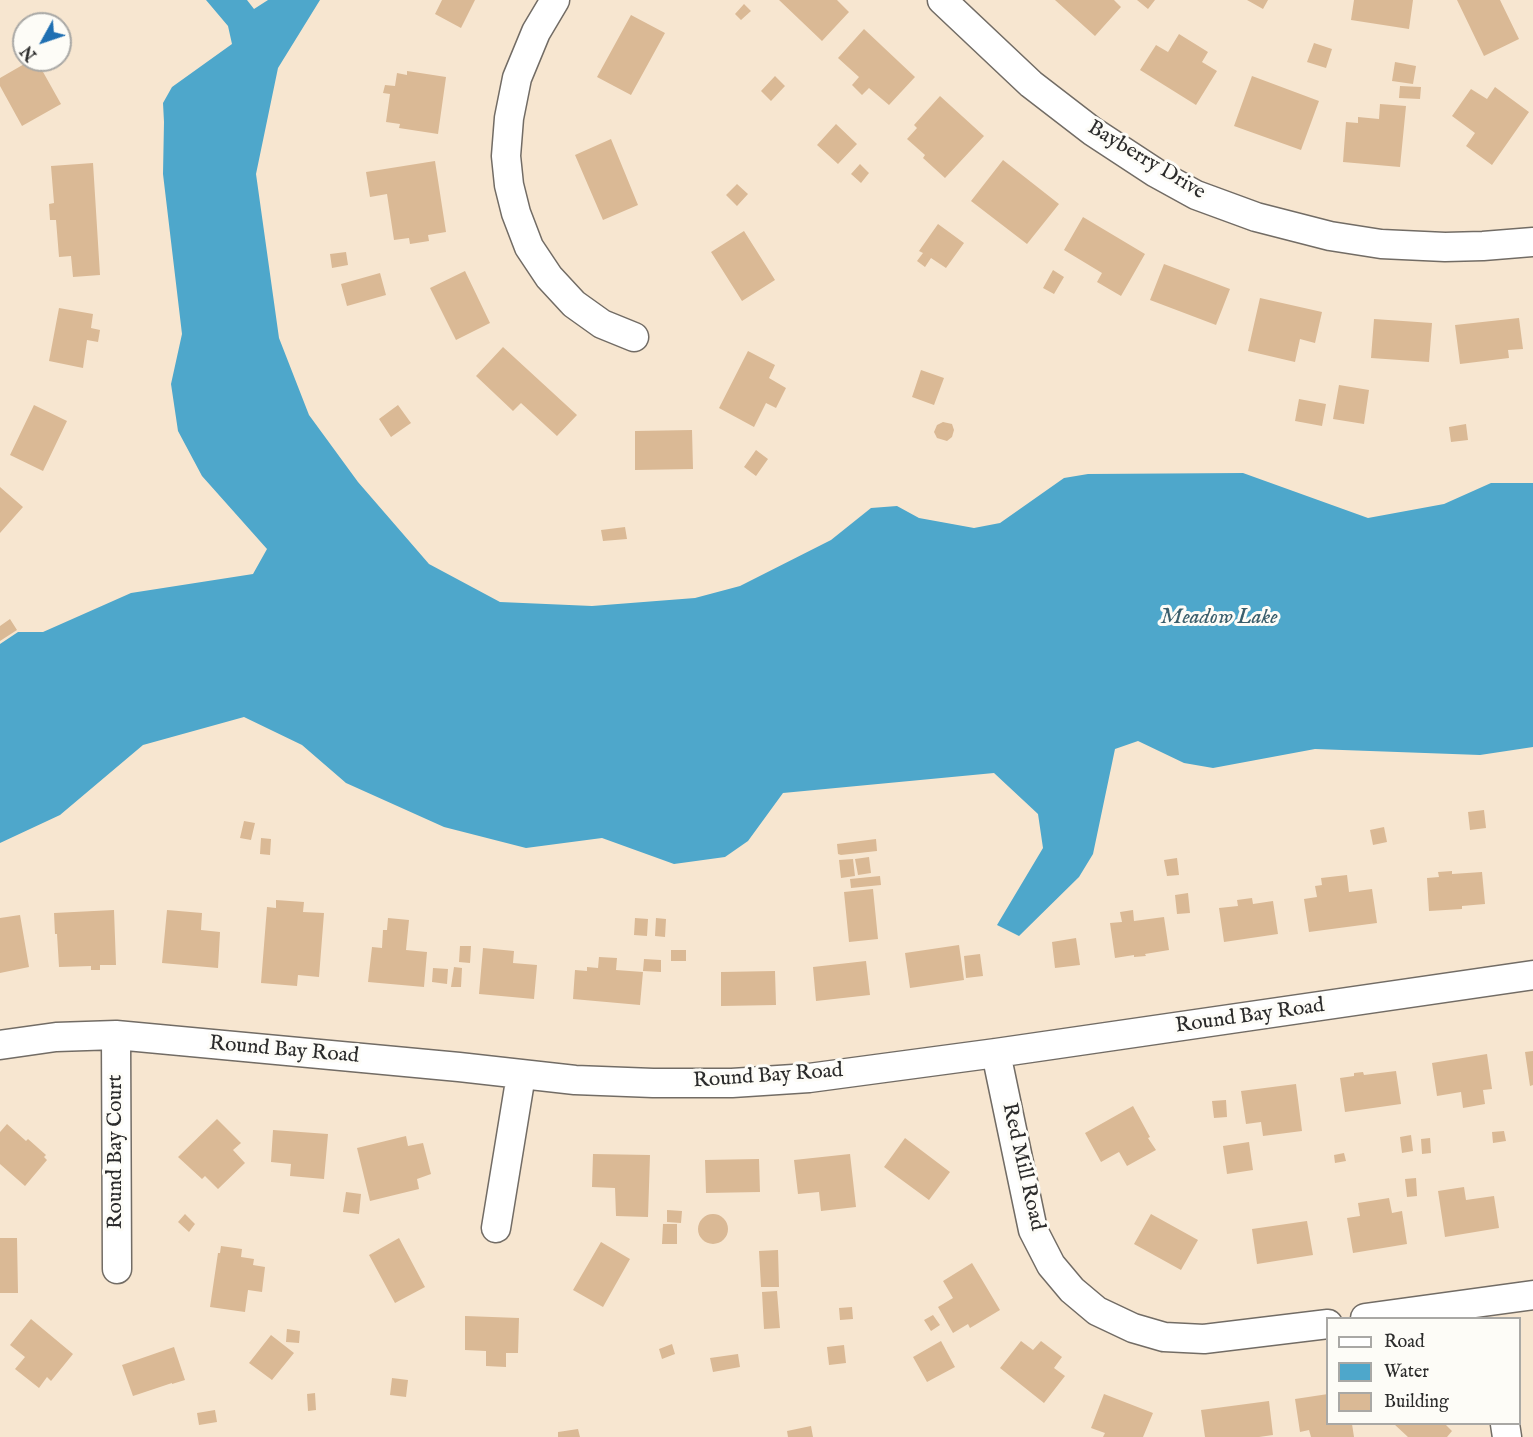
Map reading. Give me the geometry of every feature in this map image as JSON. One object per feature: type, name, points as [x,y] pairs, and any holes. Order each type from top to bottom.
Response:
[{"type":"street","points":[[555,0],[536,32],[517,78],[508,118],[506,156],[509,185],[516,213],[530,247],[549,277],[574,304],[602,324],[634,337]]},
{"type":"street","name":"Bayberry Drive","points":[[942,0],[1031,84],[1092,131],[1196,195],[1256,218],[1330,236],[1381,244],[1445,247],[1533,242]]},
{"type":"street","name":"Round Bay Road","points":[[0,1045],[56,1037],[116,1035],[575,1080],[732,1083],[809,1078],[996,1053],[1533,975]]},
{"type":"street","name":"Round Bay Court","points":[[116,1035],[117,1269]]},
{"type":"street","name":"Red Mill Road","points":[[996,1053],[1033,1230],[1051,1265],[1072,1290],[1098,1311],[1133,1328],[1164,1337],[1204,1339],[1326,1324]]},
{"type":"street","points":[[496,1228],[521,1075]]},
{"type":"street","points":[[1381,1317],[1491,1310],[1533,1295]]},
{"type":"water","name":"Meadow Lake","points":[[206,0],[247,0],[254,9],[268,0],[320,0],[278,68],[256,174],[279,338],[309,415],[358,482],[429,564],[500,602],[592,606],[695,598],[740,586],[831,540],[871,508],[897,506],[919,518],[974,528],[1000,523],[1064,478],[1088,474],[1243,473],[1368,518],[1444,504],[1491,483],[1533,483],[1533,747],[1480,755],[1315,749],[1213,768],[1184,763],[1138,741],[1115,749],[1093,854],[1079,877],[1019,936],[997,925],[1043,848],[1038,814],[994,773],[783,793],[748,841],[725,857],[674,864],[602,838],[526,848],[444,827],[346,783],[302,745],[244,717],[143,745],[60,815],[0,843],[0,644],[18,632],[43,632],[131,593],[253,574],[267,549],[202,476],[178,431],[171,384],[182,334],[163,174],[163,103],[172,87],[232,44],[228,26]]},
{"type":"building","points":[[442,0],[475,0],[461,28],[435,14]]},
{"type":"building","points":[[779,0],[837,0],[849,12],[822,41]]},
{"type":"building","points":[[1055,0],[1114,0],[1121,7],[1095,36]]},
{"type":"building","points":[[1137,0],[1155,0],[1148,9]]},
{"type":"building","points":[[1247,0],[1268,0],[1263,9]]},
{"type":"building","points":[[1354,0],[1413,0],[1409,29],[1351,20]]},
{"type":"building","points":[[1457,0],[1500,0],[1519,39],[1484,56]]},
{"type":"building","points":[[744,4],[751,11],[741,20],[735,14]]},
{"type":"building","points":[[631,15],[665,33],[631,95],[597,77]]},
{"type":"building","points":[[864,29],[915,77],[889,105],[869,88],[862,95],[852,85],[859,77],[838,58]]},
{"type":"building","points":[[1179,34],[1208,52],[1202,62],[1217,71],[1196,105],[1140,70],[1156,45],[1168,52]]},
{"type":"building","points":[[1314,43],[1332,49],[1326,68],[1307,62]]},
{"type":"building","points":[[1395,62],[1416,66],[1413,84],[1392,81]]},
{"type":"building","points":[[12,71],[43,72],[61,104],[22,126],[0,86],[0,78]]},
{"type":"building","points":[[407,71],[446,77],[438,134],[399,128],[400,124],[386,122],[390,94],[383,93],[385,85],[395,86],[397,73],[407,75]]},
{"type":"building","points":[[775,76],[785,86],[771,101],[761,91]]},
{"type":"building","points":[[1252,76],[1319,101],[1301,150],[1234,126]]},
{"type":"building","points":[[1400,86],[1421,87],[1420,99],[1399,98]]},
{"type":"building","points":[[1495,87],[1529,112],[1492,165],[1466,146],[1475,133],[1452,116],[1471,89],[1487,99]]},
{"type":"building","points":[[940,96],[984,136],[945,178],[907,139],[917,128],[914,125]]},
{"type":"building","points":[[1380,104],[1406,106],[1400,167],[1343,162],[1346,122],[1358,123],[1358,117],[1379,119]]},
{"type":"building","points":[[836,124],[857,144],[838,164],[817,145]]},
{"type":"building","points":[[611,139],[638,205],[603,220],[575,155]]},
{"type":"building","points":[[1003,160],[1059,204],[1027,244],[971,201]]},
{"type":"building","points":[[435,161],[446,232],[428,235],[429,241],[410,244],[409,238],[394,240],[387,194],[370,197],[366,172]]},
{"type":"building","points":[[93,163],[100,275],[73,277],[71,256],[59,257],[56,220],[50,220],[49,204],[54,203],[51,166]]},
{"type":"building","points":[[860,164],[869,173],[861,183],[851,174]]},
{"type":"building","points":[[737,184],[748,194],[737,206],[726,195]]},
{"type":"building","points":[[1083,217],[1145,254],[1121,296],[1097,282],[1102,273],[1064,250]]},
{"type":"building","points":[[938,224],[964,243],[946,268],[931,258],[925,267],[917,261],[923,253],[919,251]]},
{"type":"building","points":[[744,231],[775,280],[742,301],[711,252]]},
{"type":"building","points":[[346,252],[348,265],[332,268],[330,254]]},
{"type":"building","points":[[1164,264],[1230,289],[1216,325],[1150,300]]},
{"type":"building","points":[[1053,270],[1064,277],[1054,294],[1043,288]]},
{"type":"building","points":[[465,271],[490,323],[456,340],[430,288]]},
{"type":"building","points":[[380,273],[386,295],[347,306],[341,284]]},
{"type":"building","points":[[1260,298],[1322,312],[1315,343],[1300,339],[1295,362],[1248,351]]},
{"type":"building","points":[[59,308],[93,314],[91,328],[100,330],[98,342],[87,340],[83,368],[49,361]]},
{"type":"building","points":[[1519,318],[1523,349],[1508,350],[1509,358],[1460,364],[1455,325]]},
{"type":"building","points":[[1374,319],[1432,323],[1429,362],[1371,358]]},
{"type":"building","points":[[503,347],[577,415],[557,436],[521,403],[513,411],[476,376]]},
{"type":"building","points":[[748,351],[775,365],[769,378],[786,388],[776,408],[766,403],[754,427],[719,408]]},
{"type":"building","points":[[921,370],[944,378],[934,405],[912,397]]},
{"type":"building","points":[[1339,385],[1369,390],[1364,424],[1333,419]]},
{"type":"building","points":[[1299,399],[1326,404],[1322,426],[1295,421]]},
{"type":"building","points":[[34,405],[67,421],[43,471],[10,455]]},
{"type":"building","points":[[398,405],[411,423],[391,437],[379,419]]},
{"type":"building","points":[[943,422],[952,424],[954,430],[952,437],[947,441],[937,438],[934,432],[937,425]]},
{"type":"building","points":[[1466,424],[1468,440],[1451,442],[1449,427]]},
{"type":"building","points":[[692,430],[693,469],[635,470],[635,431]]},
{"type":"building","points":[[756,450],[768,459],[756,476],[744,467]]},
{"type":"building","points":[[0,487],[23,507],[0,533]]},
{"type":"building","points":[[625,527],[627,539],[603,541],[601,530]]},
{"type":"building","points":[[10,619],[17,630],[0,641],[0,626]]},
{"type":"building","points":[[1484,810],[1486,828],[1470,830],[1468,812]]},
{"type":"building","points":[[244,821],[255,823],[251,840],[240,838]]},
{"type":"building","points":[[1384,827],[1387,842],[1373,845],[1370,830]]},
{"type":"building","points":[[261,838],[271,839],[270,855],[260,854]]},
{"type":"building","points":[[876,839],[877,851],[838,854],[837,844]]},
{"type":"building","points":[[869,857],[871,873],[858,875],[855,859]]},
{"type":"building","points":[[1177,858],[1179,875],[1167,876],[1164,860]]},
{"type":"building","points":[[853,859],[855,876],[841,878],[839,860]]},
{"type":"building","points":[[1452,871],[1452,874],[1482,872],[1485,904],[1462,906],[1462,909],[1429,911],[1427,878],[1439,877],[1438,872]]},
{"type":"building","points":[[1347,875],[1349,892],[1372,889],[1377,923],[1309,932],[1304,899],[1317,897],[1315,886],[1322,885],[1321,878]]},
{"type":"building","points":[[880,876],[881,885],[851,888],[850,879]]},
{"type":"building","points":[[873,889],[878,939],[849,942],[844,892]]},
{"type":"building","points":[[1188,893],[1190,913],[1177,914],[1175,895]]},
{"type":"building","points":[[1252,898],[1253,904],[1273,901],[1278,934],[1224,942],[1219,908],[1238,906],[1237,900]]},
{"type":"building","points":[[276,900],[304,902],[303,912],[324,913],[319,977],[298,975],[297,986],[261,983],[267,907],[276,908]]},
{"type":"building","points":[[114,910],[116,965],[100,965],[100,970],[91,970],[91,966],[59,967],[54,913]]},
{"type":"building","points":[[167,910],[202,913],[201,930],[220,932],[218,968],[162,963]]},
{"type":"building","points":[[1133,910],[1134,921],[1164,917],[1169,950],[1145,954],[1146,956],[1115,958],[1110,923],[1122,922],[1120,912]]},
{"type":"building","points":[[20,915],[29,967],[0,973],[0,918]]},
{"type":"building","points":[[388,918],[409,920],[406,950],[427,952],[424,987],[368,982],[372,947],[382,948],[383,930],[387,930]]},
{"type":"building","points":[[635,918],[648,919],[647,936],[634,935]]},
{"type":"building","points":[[656,918],[666,919],[665,937],[655,936]]},
{"type":"building","points":[[1076,938],[1080,965],[1055,968],[1052,942]]},
{"type":"building","points":[[959,945],[964,980],[910,988],[905,953]]},
{"type":"building","points":[[460,946],[471,946],[470,963],[459,962]]},
{"type":"building","points":[[483,948],[514,951],[513,963],[537,965],[534,999],[479,994]]},
{"type":"building","points":[[671,950],[686,950],[686,961],[671,961]]},
{"type":"building","points":[[980,954],[983,976],[966,978],[964,956]]},
{"type":"building","points":[[599,957],[617,958],[616,970],[643,972],[640,1005],[573,999],[575,970],[587,971],[587,967],[598,968]]},
{"type":"building","points":[[644,959],[661,960],[661,972],[643,971]]},
{"type":"building","points":[[866,961],[870,995],[816,1001],[813,967]]},
{"type":"building","points":[[454,967],[462,968],[461,987],[451,987]]},
{"type":"building","points":[[433,968],[448,969],[447,984],[432,982]]},
{"type":"building","points":[[775,971],[776,1005],[721,1006],[721,972]]},
{"type":"building","points":[[1533,1051],[1533,1085],[1530,1086],[1525,1052]]},
{"type":"building","points":[[1487,1054],[1492,1089],[1483,1090],[1485,1104],[1463,1108],[1461,1092],[1437,1096],[1432,1063]]},
{"type":"building","points":[[1396,1071],[1401,1104],[1345,1112],[1340,1078],[1354,1076],[1354,1073],[1363,1072],[1364,1075]]},
{"type":"building","points":[[1296,1084],[1302,1131],[1263,1136],[1261,1122],[1246,1124],[1241,1091]]},
{"type":"building","points":[[1226,1100],[1227,1117],[1214,1118],[1212,1101]]},
{"type":"building","points":[[1133,1106],[1156,1150],[1127,1166],[1119,1152],[1101,1162],[1085,1133]]},
{"type":"building","points":[[217,1119],[241,1143],[233,1150],[245,1163],[218,1189],[205,1176],[202,1179],[178,1157]]},
{"type":"building","points":[[7,1124],[46,1155],[44,1157],[47,1160],[25,1186],[0,1164],[0,1132]]},
{"type":"building","points":[[273,1130],[328,1134],[324,1179],[290,1176],[291,1164],[271,1162]]},
{"type":"building","points":[[1504,1131],[1506,1141],[1493,1143],[1492,1132]]},
{"type":"building","points":[[1411,1135],[1413,1151],[1402,1153],[1400,1137]]},
{"type":"building","points":[[406,1136],[408,1146],[423,1143],[431,1174],[417,1179],[419,1189],[370,1201],[357,1148]]},
{"type":"building","points":[[905,1138],[950,1172],[929,1200],[884,1167]]},
{"type":"building","points":[[1430,1138],[1431,1153],[1422,1154],[1421,1139]]},
{"type":"building","points":[[1249,1142],[1253,1170],[1227,1174],[1223,1146]]},
{"type":"building","points":[[1344,1153],[1346,1161],[1335,1163],[1334,1155]]},
{"type":"building","points":[[593,1154],[650,1155],[648,1217],[616,1216],[615,1188],[592,1187]]},
{"type":"building","points":[[850,1154],[856,1207],[821,1211],[819,1192],[798,1194],[794,1160]]},
{"type":"building","points":[[759,1159],[760,1192],[706,1193],[705,1160]]},
{"type":"building","points":[[1416,1178],[1417,1196],[1407,1197],[1405,1179]]},
{"type":"building","points":[[1464,1187],[1466,1200],[1494,1196],[1499,1228],[1445,1237],[1438,1191]]},
{"type":"building","points":[[346,1192],[361,1194],[359,1214],[343,1212]]},
{"type":"building","points":[[1389,1198],[1392,1213],[1402,1211],[1407,1244],[1353,1253],[1347,1218],[1360,1216],[1358,1203]]},
{"type":"building","points":[[667,1210],[682,1211],[681,1223],[667,1222]]},
{"type":"building","points":[[185,1214],[195,1224],[189,1232],[178,1222]]},
{"type":"building","points":[[713,1214],[724,1218],[728,1229],[724,1240],[713,1244],[702,1240],[698,1229],[702,1218]]},
{"type":"building","points":[[1151,1214],[1198,1240],[1181,1270],[1134,1244]]},
{"type":"building","points":[[1307,1221],[1313,1255],[1257,1264],[1252,1229]]},
{"type":"building","points":[[663,1224],[677,1224],[677,1244],[662,1244]]},
{"type":"building","points":[[0,1238],[17,1238],[18,1293],[0,1293]]},
{"type":"building","points":[[399,1238],[425,1287],[395,1303],[369,1255]]},
{"type":"building","points":[[601,1242],[630,1259],[603,1307],[573,1290]]},
{"type":"building","points":[[221,1246],[242,1249],[241,1257],[254,1259],[253,1265],[265,1267],[262,1292],[248,1290],[245,1312],[210,1307]]},
{"type":"building","points":[[778,1250],[779,1287],[761,1287],[759,1251]]},
{"type":"building","points":[[972,1263],[1000,1310],[970,1328],[968,1324],[953,1333],[938,1307],[953,1298],[943,1281]]},
{"type":"building","points":[[777,1291],[780,1328],[764,1329],[762,1292]]},
{"type":"building","points":[[852,1307],[853,1319],[840,1320],[839,1308]]},
{"type":"building","points":[[933,1315],[940,1325],[931,1331],[924,1320]]},
{"type":"building","points":[[465,1316],[519,1318],[518,1353],[506,1353],[506,1367],[486,1366],[486,1351],[465,1350]]},
{"type":"building","points":[[31,1319],[73,1354],[51,1381],[47,1377],[39,1388],[15,1369],[25,1357],[10,1345]]},
{"type":"building","points":[[287,1329],[300,1331],[299,1343],[286,1342]]},
{"type":"building","points":[[271,1335],[294,1353],[272,1380],[249,1363]]},
{"type":"building","points":[[941,1341],[955,1367],[927,1382],[913,1357]]},
{"type":"building","points":[[1021,1341],[1033,1350],[1041,1341],[1062,1357],[1054,1368],[1065,1376],[1044,1403],[1000,1368]]},
{"type":"building","points":[[672,1344],[675,1354],[662,1359],[659,1349]]},
{"type":"building","points":[[844,1345],[846,1363],[829,1365],[827,1347]]},
{"type":"building","points":[[174,1347],[185,1380],[133,1396],[122,1365]]},
{"type":"building","points":[[738,1354],[740,1367],[713,1372],[710,1358]]},
{"type":"building","points":[[392,1378],[408,1380],[406,1397],[390,1395]]},
{"type":"building","points":[[315,1393],[316,1410],[308,1411],[307,1394]]},
{"type":"building","points":[[1104,1394],[1153,1413],[1143,1437],[1103,1437],[1105,1433],[1091,1428]]},
{"type":"building","points":[[1326,1394],[1326,1425],[1352,1425],[1354,1437],[1311,1437],[1309,1430],[1300,1432],[1295,1399]]},
{"type":"building","points":[[1269,1401],[1273,1435],[1205,1437],[1201,1410]]},
{"type":"building","points":[[215,1410],[217,1422],[199,1425],[197,1413]]},
{"type":"building","points":[[1395,1425],[1446,1425],[1452,1431],[1447,1437],[1408,1437]]},
{"type":"building","points":[[811,1426],[813,1437],[788,1437],[787,1431]]},
{"type":"building","points":[[578,1429],[580,1437],[558,1437],[558,1432]]}]
